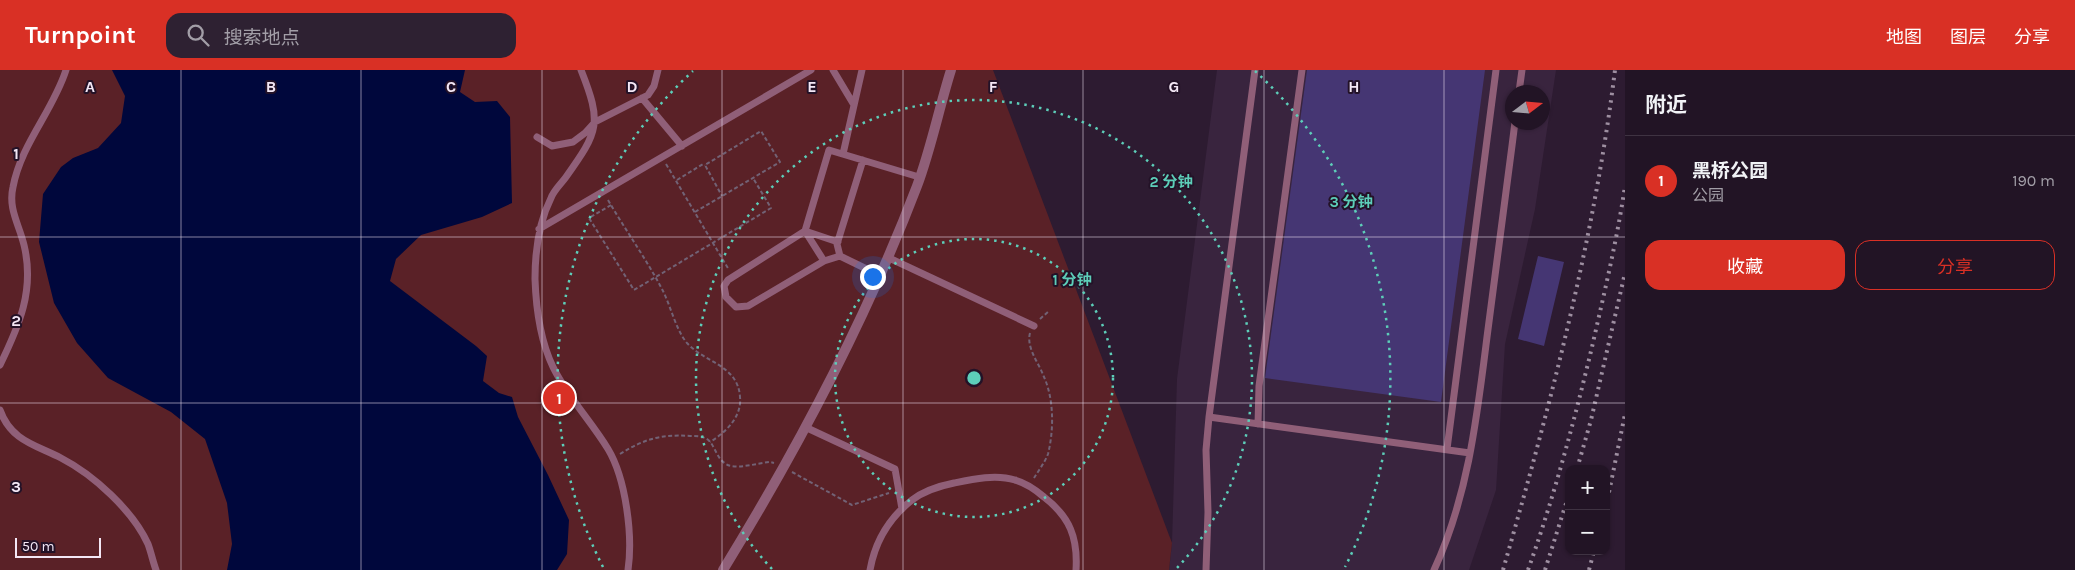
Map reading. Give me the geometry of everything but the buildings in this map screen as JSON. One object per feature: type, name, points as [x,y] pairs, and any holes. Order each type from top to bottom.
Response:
[{"type":"street","points":[[723,570],[783,467],[858,326],[919,177],[950,70]]},
{"type":"lane","points":[[0,365],[22,316],[27,282],[26,251],[13,215],[12,189],[26,149],[56,97],[66,70]]},
{"type":"lane","points":[[581,70],[591,95],[595,129],[589,144],[552,196],[541,220],[536,249],[537,312],[544,341],[554,368],[613,458],[617,468],[630,542],[628,570]]},
{"type":"lane","points":[[537,137],[552,146],[573,142],[595,122],[648,95],[654,86],[658,70]]},
{"type":"lane","points":[[540,229],[811,70]]},
{"type":"lane","points":[[833,70],[854,105]]},
{"type":"lane","points":[[843,154],[862,70]]},
{"type":"lane","points":[[1206,570],[1208,512],[1206,450],[1209,417],[1255,70]]},
{"type":"lane","points":[[1258,424],[1259,386],[1302,70]]},
{"type":"lane","points":[[1447,449],[1496,70]]},
{"type":"lane","points":[[1520,85],[1522,70]]},
{"type":"lane","points":[[642,98],[682,146]]},
{"type":"lane","points":[[1434,570],[1458,510],[1475,430],[1514,130]]},
{"type":"lane","points":[[879,276],[840,256],[824,261],[748,306],[736,306],[726,296],[724,286],[733,276],[805,231],[829,150],[919,177]]},
{"type":"lane","points":[[840,256],[838,242],[863,160]]},
{"type":"lane","points":[[805,231],[838,242]]},
{"type":"lane","points":[[805,231],[824,261]]},
{"type":"lane","points":[[887,257],[1034,326]]},
{"type":"lane","points":[[0,410],[12,430],[25,443],[62,458],[102,487],[136,524],[148,544],[156,570]]},
{"type":"lane","points":[[1209,417],[1470,453]]},
{"type":"lane","points":[[805,427],[895,469],[902,509]]},
{"type":"lane","points":[[870,570],[874,550],[884,531],[912,500],[932,489],[983,478],[1014,479],[1029,486],[1052,503],[1067,519],[1077,556],[1076,570]]},
{"type":"path","points":[[676,180],[761,131],[780,162],[695,212]]},
{"type":"path","points":[[662,157],[733,276]]},
{"type":"path","points":[[705,165],[722,196]]},
{"type":"path","points":[[611,205],[589,218],[634,290],[771,208],[753,178]]},
{"type":"path","points":[[603,192],[655,277],[686,341],[731,373],[737,383],[740,397],[739,411],[733,423],[710,442]]},
{"type":"path","points":[[1029,486],[1047,456],[1051,437],[1052,411],[1050,392],[1031,350],[1029,336],[1034,326],[1049,311]]},
{"type":"path","points":[[613,458],[635,445],[653,438],[670,434],[702,437],[710,442],[721,460],[730,466],[770,462],[783,467],[852,505],[899,490]]},
{"type":"shaded area","points":[[0,70],[993,70],[1172,543],[1169,570],[0,570]]},
{"type":"shaded area","points":[[112,70],[465,70],[460,92],[475,102],[497,101],[510,117],[512,203],[482,217],[421,235],[396,259],[390,281],[487,356],[483,381],[499,393],[512,397],[518,417],[569,520],[567,554],[557,570],[227,570],[232,544],[227,503],[205,439],[171,412],[108,378],[77,343],[54,303],[39,242],[43,194],[61,167],[73,158],[98,148],[121,123],[125,96]]},
{"type":"shaded area","points":[[1217,70],[1556,70],[1550,110],[1550,85],[1505,85],[1505,130],[1547,130],[1535,209],[1505,344],[1496,490],[1469,570],[1169,570],[1172,543],[1177,379]]},
{"type":"railway","points":[[1503,570],[1554,385],[1583,260],[1606,134],[1615,70]]},
{"type":"railway","points":[[1528,570],[1555,487],[1578,403],[1610,267],[1625,186]]},
{"type":"railway","points":[[1578,465],[1591,420],[1625,273]]},
{"type":"railway","points":[[1610,487],[1625,414]]},
{"type":"railway","points":[[1545,570],[1565,507]]},
{"type":"railway","points":[[1589,570],[1593,555]]},
{"type":"place","name":"黑桥公园","points":[[559,398]]}]
